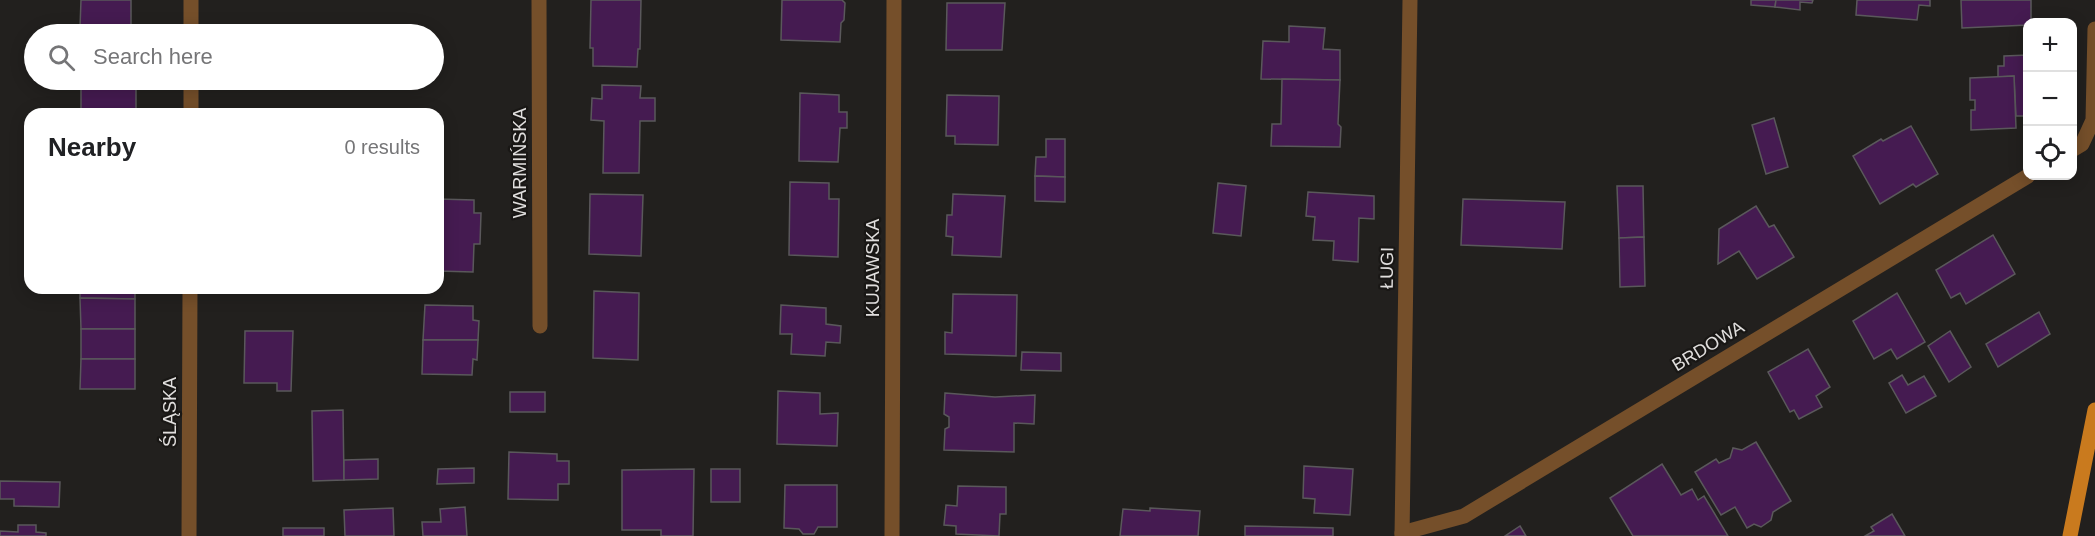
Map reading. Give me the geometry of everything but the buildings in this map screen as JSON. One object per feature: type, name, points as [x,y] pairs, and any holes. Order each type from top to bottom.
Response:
[{"type":"main road","points":[[2070,536],[2095,410]]},
{"type":"street","points":[[191,0],[191,24]]},
{"type":"street","name":"WARMIŃSKA","points":[[539,0],[540,326]]},
{"type":"street","name":"KUJAWSKA","points":[[892,536],[894,0]]},
{"type":"street","name":"ŁUGI","points":[[1402,535],[1410,0]]},
{"type":"street","points":[[2077,147],[2082,144],[2093,120],[2095,29]]},
{"type":"street","points":[[191,90],[191,108]]},
{"type":"street","name":"BRDOWA","points":[[1402,535],[1464,516],[2023,179]]},
{"type":"street","name":"ŚLĄSKA","points":[[189,536],[190,294]]}]
